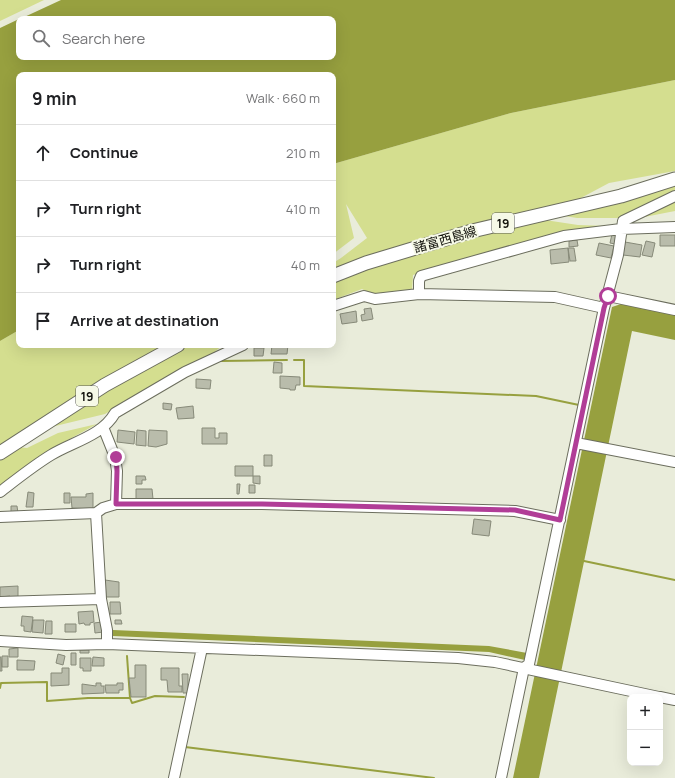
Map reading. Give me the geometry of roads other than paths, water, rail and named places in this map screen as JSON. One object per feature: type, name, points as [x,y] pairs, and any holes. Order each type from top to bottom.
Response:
[{"type":"main road","name":"諸富西島線","points":[[336,275],[366,263],[472,231],[621,196],[675,179]]},
{"type":"main road","name":"19","points":[[0,453],[105,385],[173,348]]},
{"type":"street","points":[[501,778],[524,668],[529,664],[560,520],[579,443],[604,308],[618,255],[623,221],[675,196]]},
{"type":"street","points":[[419,294],[419,280],[421,276],[564,236],[621,229],[675,226]]},
{"type":"street","points":[[336,305],[364,296],[375,299],[419,294],[555,297],[604,308]]},
{"type":"street","points":[[608,296],[675,310]]},
{"type":"street","points":[[215,358],[225,348]]},
{"type":"street","points":[[0,492],[50,455],[103,427],[112,419],[115,413],[185,372],[237,348]]},
{"type":"street","points":[[103,427],[116,457],[116,504]]},
{"type":"street","points":[[579,443],[675,462]]},
{"type":"street","points":[[0,517],[96,513],[103,508],[116,504],[262,504],[515,510],[560,520]]},
{"type":"street","points":[[96,513],[101,599],[107,630],[107,644]]},
{"type":"street","points":[[0,602],[101,599]]},
{"type":"street","points":[[0,641],[66,645],[107,644],[458,658],[495,662],[646,694]]},
{"type":"street","points":[[174,778],[202,648]]},
{"type":"street","points":[[663,698],[675,700]]},
{"type":"waterway","points":[[221,361],[287,360]]},
{"type":"waterway","points":[[294,360],[304,360],[304,386],[536,396],[579,405]]},
{"type":"waterway","points":[[584,561],[675,580]]},
{"type":"waterway","points":[[0,688],[1,683],[47,682],[47,701],[88,698],[130,698],[127,656]]},
{"type":"waterway","points":[[130,698],[132,703],[155,696],[184,697]]},
{"type":"waterway","points":[[185,747],[434,778]]}]
